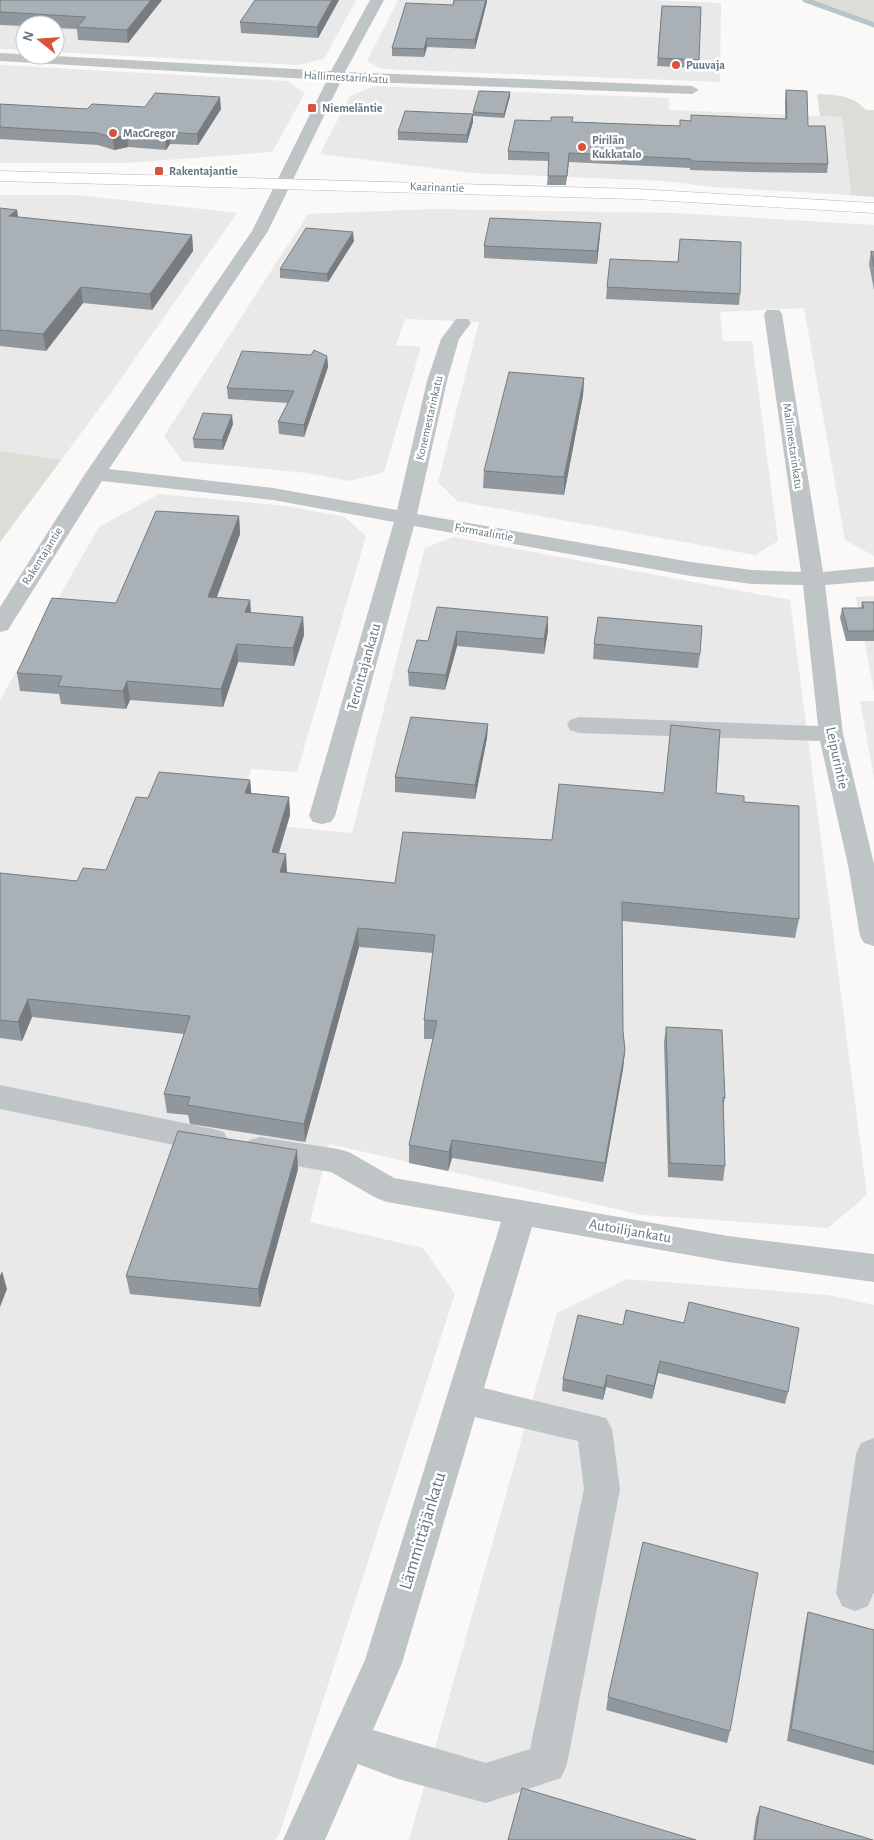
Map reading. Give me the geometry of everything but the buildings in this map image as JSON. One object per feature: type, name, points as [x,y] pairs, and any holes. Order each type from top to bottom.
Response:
[{"type":"main road","name":"Kaarinantie","points":[[0,176],[282,182],[636,194],[874,208]]},
{"type":"street","name":"Rakentajantie","points":[[0,625],[95,474],[260,231],[282,182],[345,58],[377,0]]},
{"type":"street","name":"Hallimestarinkatu","points":[[0,57],[336,76],[692,90]]},
{"type":"street","points":[[345,58],[365,59]]},
{"type":"street","points":[[450,66],[471,72],[472,82]]},
{"type":"street","name":"Mallimestarinkatu","points":[[774,314],[812,579]]},
{"type":"street","name":"Konemestarinkatu","points":[[406,517],[437,381],[450,340],[462,323]]},
{"type":"street","name":"Formaalintie","points":[[95,474],[273,494],[691,569],[752,577],[812,579],[874,574]]},
{"type":"street","name":"Teroittajankatu","points":[[322,816],[406,517]]},
{"type":"street","name":"Leipurintie","points":[[812,579],[831,734],[867,865],[874,936]]},
{"type":"street","points":[[579,725],[831,734]]},
{"type":"street","name":"Autoilijankatu","points":[[0,1097],[56,1107],[160,1133],[338,1161],[387,1189],[728,1249],[874,1268]]},
{"type":"street","name":"Lämmittäjänkatu","points":[[304,1840],[383,1663],[520,1213]]},
{"type":"street","points":[[349,1741],[398,1760],[486,1783],[547,1764],[602,1489],[594,1429],[463,1398]]},
{"type":"street","points":[[855,1593],[874,1454]]},
{"type":"shaded area","points":[[0,0],[356,0],[324,59],[298,65],[65,53],[65,15],[15,15],[15,50],[0,49]]},
{"type":"shaded area","points":[[398,0],[651,0],[721,3],[720,82],[381,69],[367,61]]},
{"type":"shaded area","points":[[802,0],[874,0],[874,26],[812,4]]},
{"type":"shaded area","points":[[0,65],[287,81],[305,93],[272,152],[127,163],[0,163]]},
{"type":"shaded area","points":[[374,86],[669,98],[669,110],[842,117],[851,193],[849,195],[713,187],[664,181],[473,173],[320,154],[350,96]]},
{"type":"shaded area","points":[[817,94],[844,97],[855,101],[866,110],[874,110],[874,197],[849,195],[851,193],[842,117],[820,116]]},
{"type":"shaded area","points":[[0,195],[78,195],[237,213],[108,397],[0,542]]},
{"type":"shaded area","points":[[431,209],[676,213],[874,225],[874,556],[845,540],[804,308],[720,312],[723,341],[752,341],[778,541],[755,555],[457,501],[438,482],[479,322],[405,319],[396,345],[421,347],[384,472],[350,481],[307,473],[182,461],[164,436],[308,214]]},
{"type":"shaded area","points":[[0,451],[61,460],[0,542]]},
{"type":"shaded area","points":[[159,494],[287,506],[345,517],[366,536],[297,772],[251,769],[236,822],[352,833],[425,548],[453,537],[790,600],[867,1195],[828,1228],[643,1215],[329,1144],[310,1222],[423,1248],[455,1294],[279,1835],[275,1840],[0,1840],[0,700],[99,527]]},
{"type":"shaded area","points":[[874,596],[874,691],[856,597]]},
{"type":"shaded area","points":[[860,701],[874,701],[874,778]]},
{"type":"shaded area","points":[[627,1279],[828,1295],[874,1305],[874,1840],[409,1840],[557,1313]]},
{"type":"waterway","points":[[805,0],[874,25]]},
{"type":"place","name":"Puuvaja","points":[[676,65]]},
{"type":"place","name":"Niemeläntie","points":[[312,108]]},
{"type":"place","name":"MacGregor","points":[[113,133]]},
{"type":"place","name":"Pirilän Kukkatalo","points":[[582,147]]},
{"type":"place","name":"Rakentajantie","points":[[159,171]]}]
